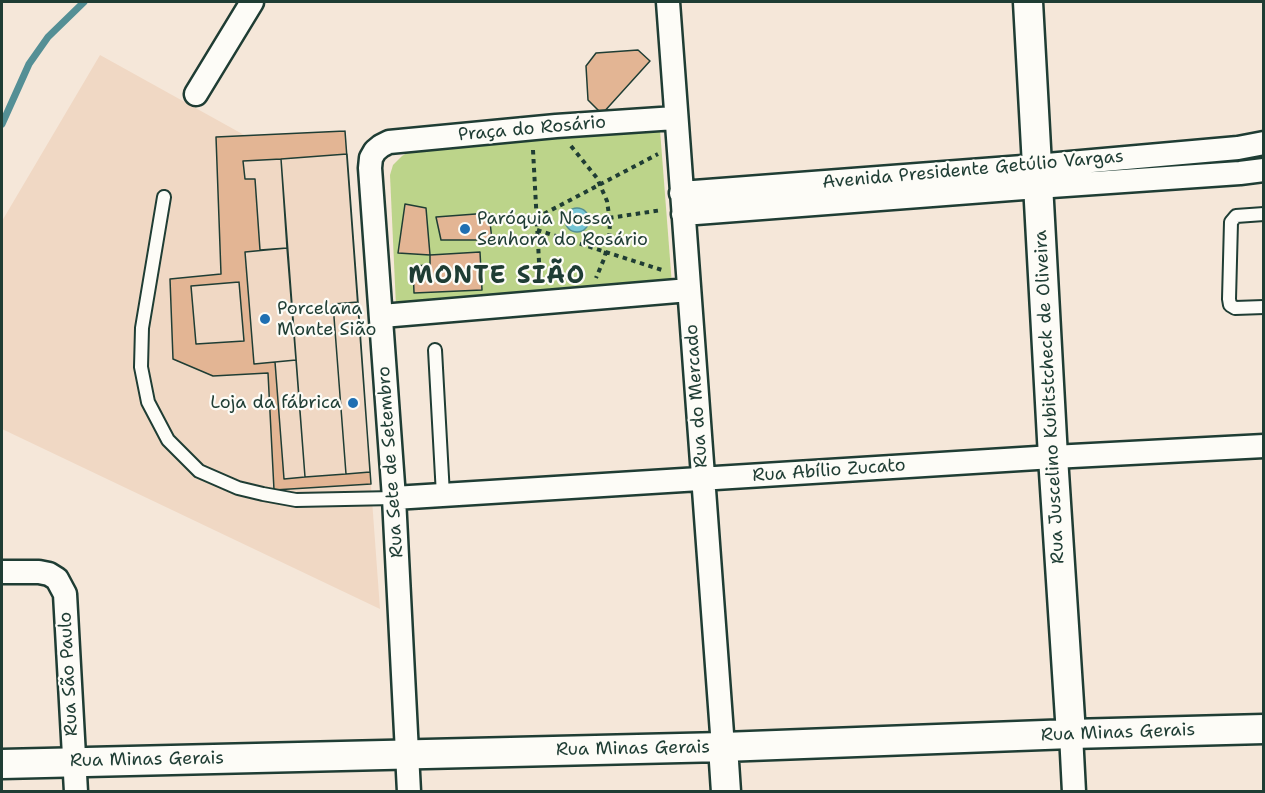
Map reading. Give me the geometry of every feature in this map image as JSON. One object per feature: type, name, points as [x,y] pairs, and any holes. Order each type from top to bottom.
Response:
[{"type":"street","points":[[196,94],[252,2]]},
{"type":"street","name":"Rua do Mercado","points":[[668,2],[726,792]]},
{"type":"street","name":"Rua Juscelino Kubitstcheck de Oliveira","points":[[1028,2],[1074,792]]},
{"type":"street","name":"Praça do Rosário","points":[[388,142],[556,126],[675,118]]},
{"type":"street","name":"Rua Sete de Setembro","points":[[388,142],[375,151],[371,158],[370,168],[394,498],[409,792]]},
{"type":"street","name":"Avenida Presidente Getúlio Vargas","points":[[682,204],[1037,176],[1263,143]]},
{"type":"street","name":"Avenida Presidente Getúlio Vargas","points":[[1037,176],[1240,173],[1263,170]]},
{"type":"street","points":[[381,316],[587,298],[688,284]]},
{"type":"street","name":"Rua Abílio Zucato","points":[[394,498],[1263,446]]},
{"type":"street","name":"Rua São Paulo","points":[[2,572],[48,574],[57,579],[65,594],[76,792]]},
{"type":"street","name":"Rua Minas Gerais","points":[[2,764],[723,747],[1263,729]]},
{"type":"lane","points":[[164,197],[142,328],[141,367],[148,402],[168,440],[199,471],[238,488],[296,500],[394,498]]},
{"type":"lane","points":[[1263,214],[1236,216],[1231,222],[1229,299],[1230,305],[1235,308],[1263,307]]},
{"type":"lane","points":[[435,350],[443,495]]},
{"type":"path","points":[[556,126],[597,178],[607,201],[609,240],[604,259],[587,298]]},
{"type":"path","points":[[536,218],[678,143]]},
{"type":"path","points":[[534,163],[539,267]]},
{"type":"path","points":[[609,218],[682,204]]},
{"type":"path","points":[[537,230],[606,251],[688,284]]},
{"type":"shaded area","points":[[100,55],[246,136],[345,131],[380,609],[2,429],[2,221]]},
{"type":"green space","points":[[660,130],[672,285],[396,306],[390,175],[393,165],[402,156],[417,147]]},
{"type":"water","points":[[577,208],[586,211],[589,220],[586,229],[577,232],[568,229],[565,220],[568,211]]},
{"type":"building","points":[[638,50],[650,61],[602,114],[588,100],[586,66],[596,53]]},
{"type":"building","name":"Porcelana Monte Sião","points":[[345,131],[371,484],[274,490],[268,373],[213,376],[173,359],[170,279],[221,274],[216,137]]},
{"type":"building","points":[[347,154],[358,302],[333,304],[346,474],[305,477],[281,159]]},
{"type":"building","points":[[281,159],[287,248],[260,250],[255,179],[245,179],[243,161]]},
{"type":"building","points":[[405,204],[426,208],[430,255],[398,253]]},
{"type":"building","name":"Paróquia Nossa Senhora do Rosário","points":[[489,213],[492,240],[441,240],[436,217]]},
{"type":"building","points":[[287,248],[296,360],[254,364],[245,252]]},
{"type":"building","points":[[480,252],[482,290],[414,293],[413,266],[430,265],[430,255]]},
{"type":"building","points":[[239,282],[244,341],[196,344],[191,286]]},
{"type":"building","name":"Loja da fábrica","points":[[358,302],[370,472],[346,474],[333,304]]},
{"type":"building","points":[[296,360],[305,477],[284,479],[275,362]]},
{"type":"waterway","points":[[2,124],[29,64],[48,37],[84,2]]},
{"type":"place","name":"Paróquia Nossa Senhora do Rosário","points":[[465,229]]},
{"type":"place","name":"Porcelana Monte Sião","points":[[265,319]]},
{"type":"place","name":"Loja da fábrica","points":[[353,403]]},
{"type":"district","name":"MONTE SIÃO","points":[[497,277]]}]
